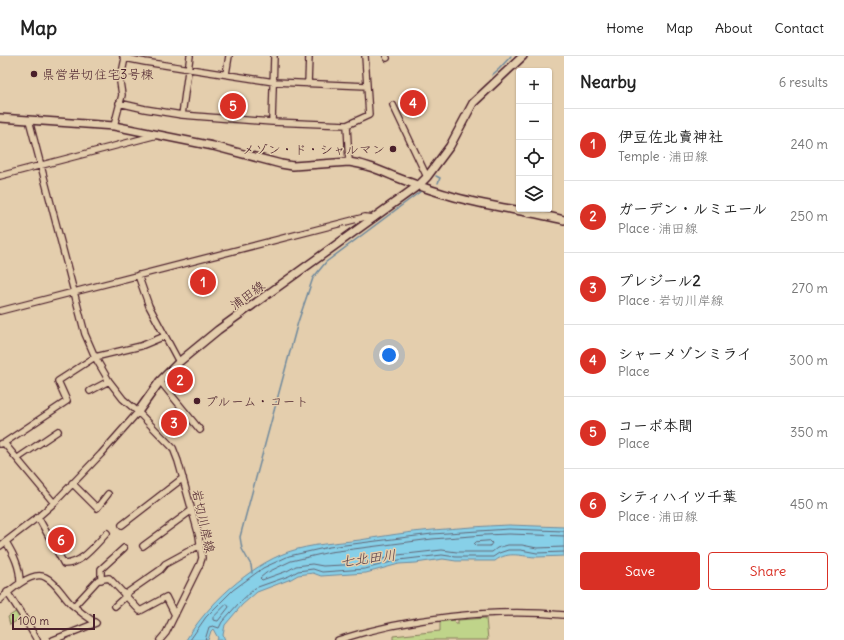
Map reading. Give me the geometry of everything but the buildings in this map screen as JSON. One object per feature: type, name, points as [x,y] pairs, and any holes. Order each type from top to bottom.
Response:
[{"type":"street","points":[[182,114],[190,56]]},
{"type":"street","points":[[226,74],[229,56]]},
{"type":"street","points":[[272,122],[274,56]]},
{"type":"street","points":[[308,84],[309,56]]},
{"type":"street","points":[[120,104],[182,114],[272,122],[347,125],[368,115],[365,56]]},
{"type":"street","name":"浦田線","points":[[0,546],[54,503],[101,454],[138,412],[160,381],[179,362],[227,324],[418,186],[427,177],[450,146],[474,103],[523,56]]},
{"type":"street","points":[[114,126],[122,95],[120,82],[124,57],[146,59],[188,68],[274,82],[367,86]]},
{"type":"street","points":[[393,105],[427,177]]},
{"type":"street","points":[[0,118],[114,126],[160,134],[292,166],[349,162],[368,166],[418,186],[470,201],[537,213],[564,220]]},
{"type":"street","name":"岩切川岸線","points":[[28,120],[85,334],[95,357],[109,381],[123,399],[138,412],[173,448],[192,510],[202,558],[166,633],[160,640]]},
{"type":"street","points":[[347,125],[349,162]]},
{"type":"street","points":[[0,176],[160,134]]},
{"type":"street","points":[[0,311],[365,217],[374,218]]},
{"type":"street","points":[[138,275],[149,306],[179,362]]},
{"type":"street","points":[[54,503],[18,458],[2,443],[67,401],[58,381],[95,357],[141,346],[165,336]]},
{"type":"street","points":[[90,391],[109,381]]},
{"type":"street","points":[[160,381],[200,430]]},
{"type":"street","points":[[18,458],[58,431]]},
{"type":"street","points":[[122,525],[183,478]]},
{"type":"street","points":[[72,484],[97,508],[108,494]]},
{"type":"street","points":[[143,546],[192,510]]},
{"type":"street","points":[[38,517],[64,564],[69,564],[82,558],[107,533]]},
{"type":"street","points":[[6,542],[16,559],[20,573],[20,583]]},
{"type":"street","points":[[115,606],[125,596],[160,570],[165,564],[200,545]]},
{"type":"street","points":[[101,580],[101,569],[124,548]]},
{"type":"street","points":[[0,600],[7,592],[20,583],[36,576],[46,577],[56,585],[74,606],[96,623],[53,640]]},
{"type":"street","points":[[74,606],[98,580],[110,578],[140,611],[166,597],[175,615]]},
{"type":"street","points":[[7,592],[37,640]]},
{"type":"street","points":[[338,640],[410,623],[456,616],[547,613],[564,615]]},
{"type":"green space","points":[[17,611],[21,618],[10,625],[8,617]]},
{"type":"green space","points":[[486,618],[488,640],[393,640],[393,636],[440,631],[440,622],[454,620],[455,624],[458,624],[458,620]]},
{"type":"water","name":"七北田川","points":[[509,525],[564,527],[564,556],[538,557],[511,555],[495,561],[456,561],[443,559],[399,564],[366,573],[321,576],[313,573],[298,575],[257,592],[242,605],[225,625],[223,635],[225,640],[217,640],[218,638],[213,629],[208,640],[186,640],[205,613],[230,588],[273,558],[288,552],[315,545],[414,532]]},
{"type":"waterway","points":[[492,75],[511,56]]},
{"type":"waterway","points":[[436,176],[440,178],[438,183]]},
{"type":"waterway","points":[[252,573],[251,565],[242,549],[240,537],[298,322],[313,278],[326,262],[421,191]]},
{"type":"place","name":"県営岩切住宅3号棟","points":[[34,74]]},
{"type":"place","name":"シャーメゾンミライ","points":[[413,103]]},
{"type":"place","name":"コーポ本間","points":[[233,106]]},
{"type":"place","name":"メゾン・ド・シャルマン","points":[[393,149]]},
{"type":"place","name":"伊豆佐北賣神社","points":[[203,282]]},
{"type":"place","name":"ガーデン・ルミエール","points":[[180,380]]},
{"type":"place","name":"ブルーム・コート","points":[[197,401]]},
{"type":"place","name":"プレジール2","points":[[174,423]]},
{"type":"place","name":"シティハイツ千葉","points":[[61,540]]}]
